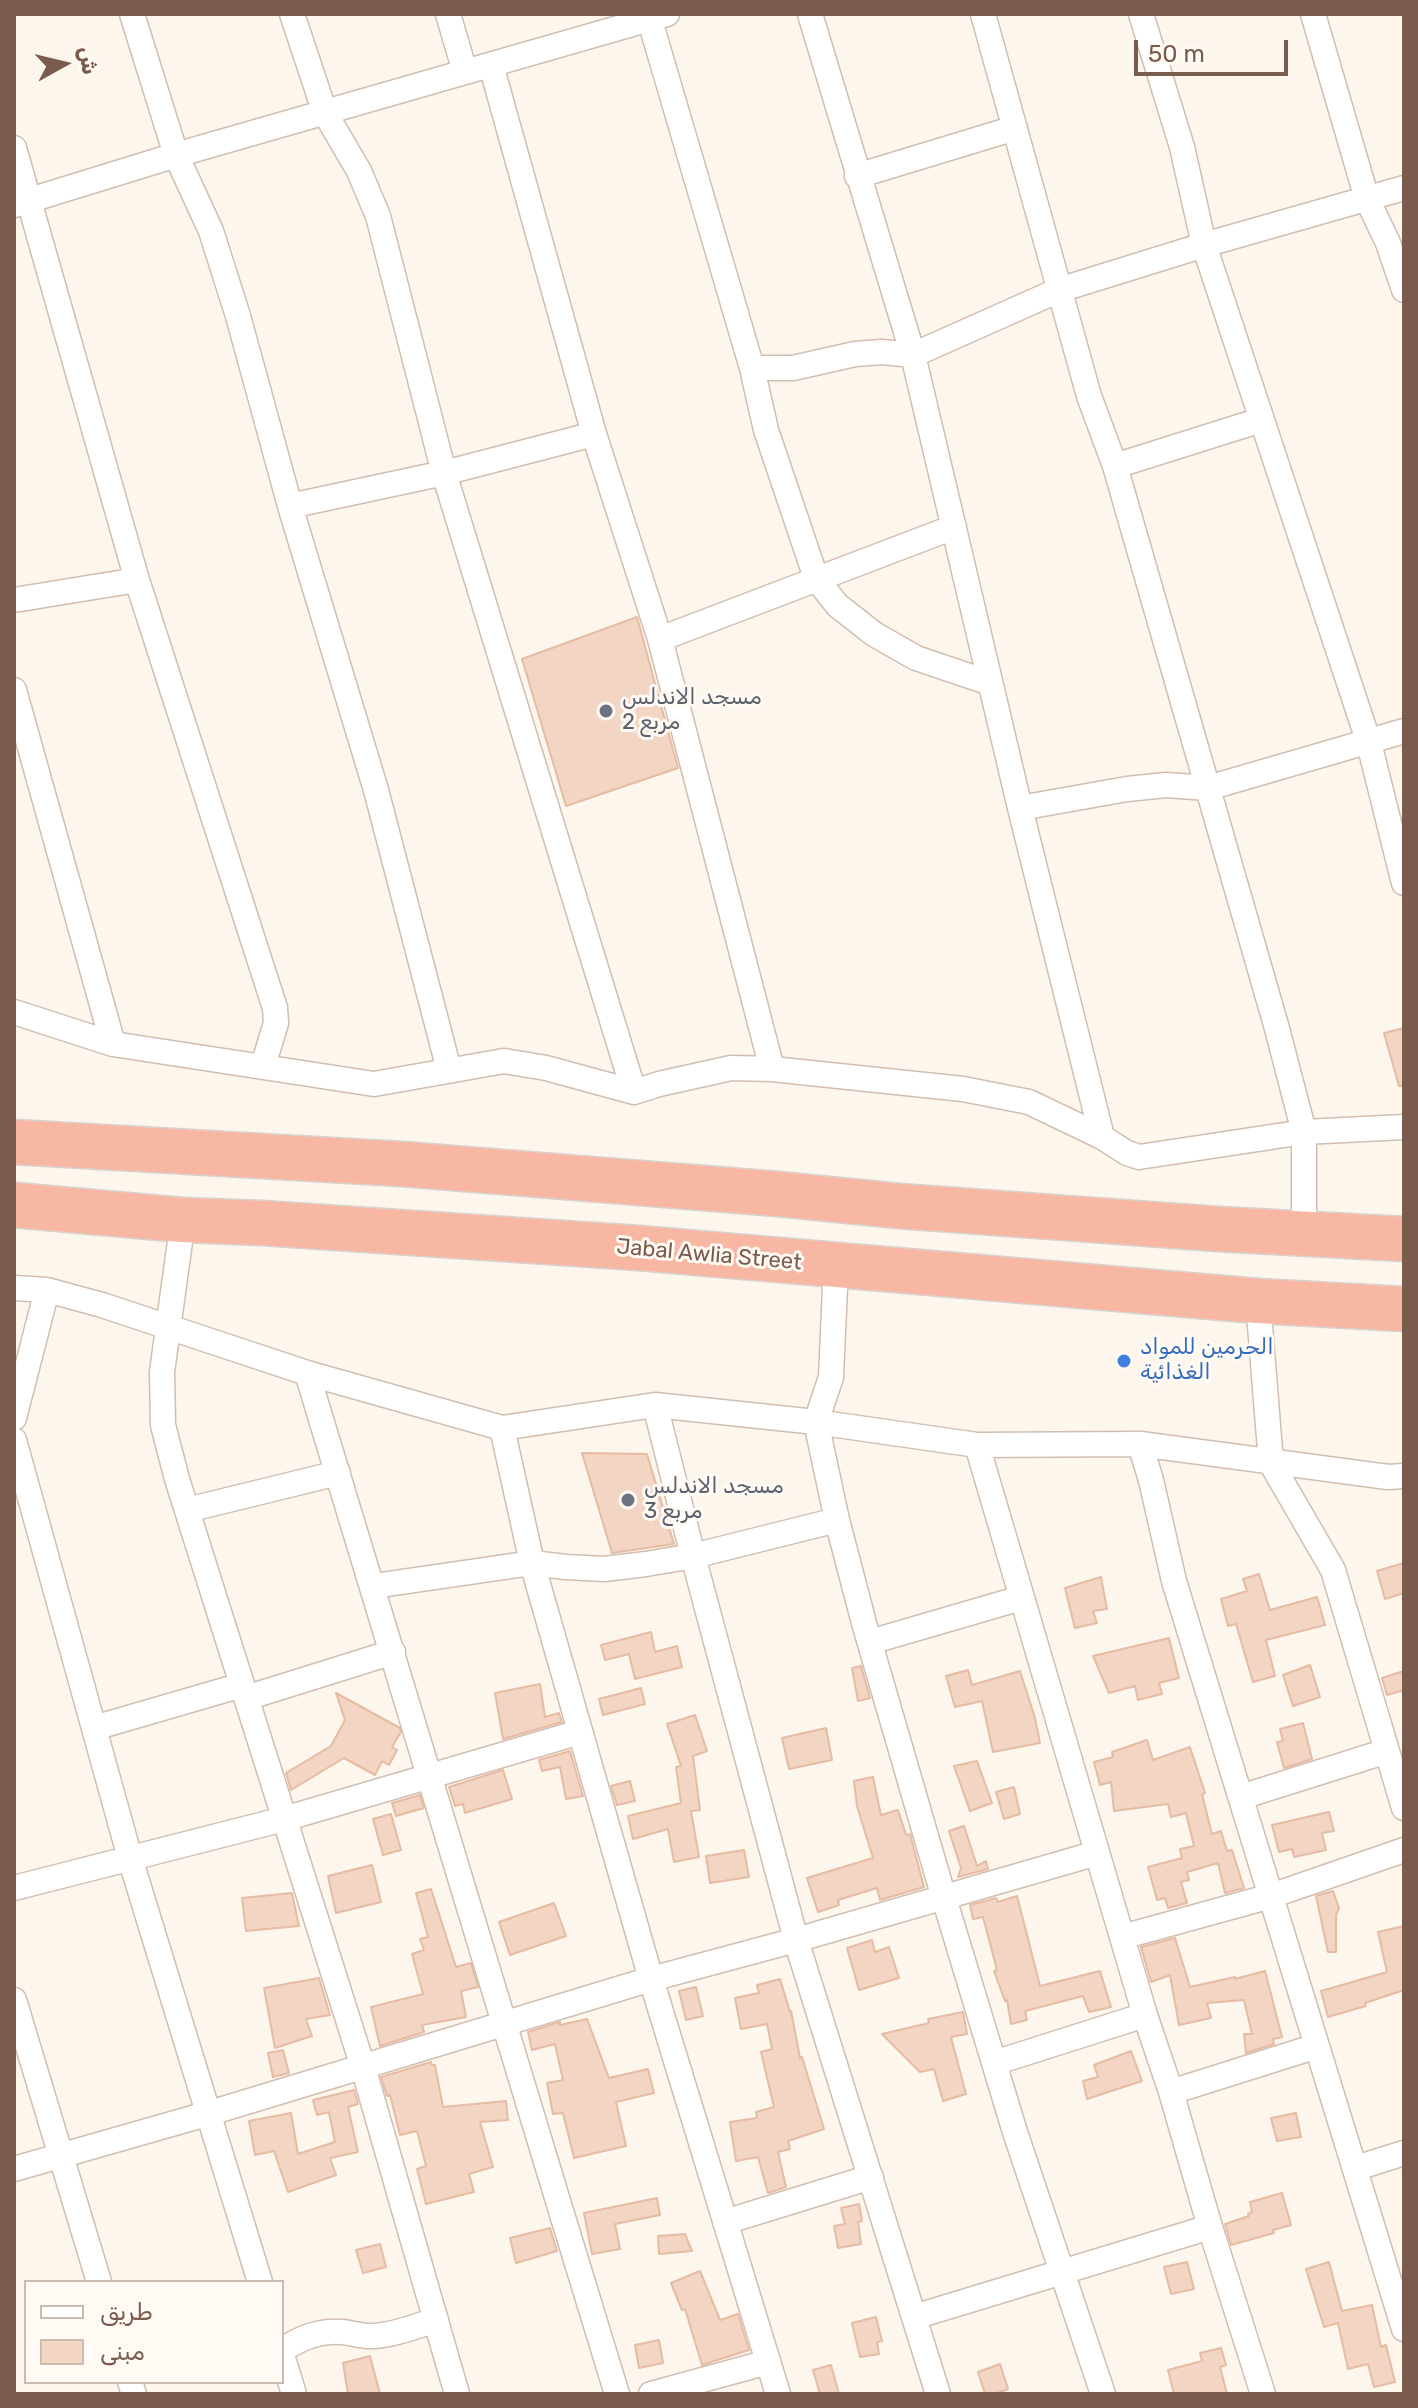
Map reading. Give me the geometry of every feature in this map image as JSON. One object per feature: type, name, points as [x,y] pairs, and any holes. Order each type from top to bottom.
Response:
[{"type":"highway","points":[[14,1142],[402,1164],[899,1206],[1404,1239]]},
{"type":"highway","name":"Jabal Awlia Street","points":[[14,1205],[183,1220],[639,1248],[1258,1301],[1404,1309]]},
{"type":"highway","points":[[1352,1305],[1356,1236]]},
{"type":"street","points":[[132,14],[176,155],[211,231],[238,316],[290,506],[376,790],[449,1070]]},
{"type":"street","points":[[292,14],[325,113],[359,171],[378,216],[444,473],[634,1092]]},
{"type":"street","points":[[448,14],[465,72]]},
{"type":"street","points":[[810,14],[913,355],[1020,808],[1102,1137]]},
{"type":"street","points":[[983,14],[1089,396],[1115,466],[1276,1025],[1304,1132],[1304,1232]]},
{"type":"street","points":[[1141,14],[1182,147],[1204,245],[1369,743],[1404,883]]},
{"type":"street","points":[[1313,14],[1367,199],[1388,243],[1404,290]]},
{"type":"street","points":[[22,203],[176,155],[655,16],[752,368],[766,430],[816,578],[837,605],[874,634],[916,658],[990,683]]},
{"type":"street","points":[[491,65],[594,434],[660,639],[772,1069]]},
{"type":"street","points":[[857,176],[1015,128]]},
{"type":"street","points":[[14,148],[22,203],[137,580],[275,1008],[276,1023],[263,1066]]},
{"type":"street","points":[[752,368],[793,368],[855,354],[882,352],[913,355],[1059,290],[1404,188]]},
{"type":"street","points":[[1115,466],[1261,420]]},
{"type":"street","points":[[290,506],[444,473],[594,434]]},
{"type":"street","points":[[660,639],[954,527]]},
{"type":"street","points":[[14,600],[137,580]]},
{"type":"street","points":[[14,690],[18,720],[113,1044]]},
{"type":"street","points":[[1020,808],[1127,789],[1166,785],[1208,788],[1404,731]]},
{"type":"street","points":[[14,1012],[113,1044],[374,1084],[504,1061],[546,1068],[634,1092],[731,1068],[772,1069],[963,1089],[1029,1102],[1139,1157],[1304,1132],[1404,1127]]},
{"type":"street","points":[[183,1220],[162,1372],[163,1425],[363,2067],[457,2394]]},
{"type":"street","points":[[836,1265],[831,1377],[816,1422],[837,1520],[994,2063],[1103,2394]]},
{"type":"street","points":[[14,1288],[47,1290],[102,1305],[307,1373],[502,1428],[655,1405],[816,1422],[977,1445],[1140,1444],[1271,1463],[1388,1477],[1404,1476]]},
{"type":"street","points":[[14,1418],[47,1290]]},
{"type":"street","points":[[1258,1301],[1271,1463],[1333,1570],[1404,1808]]},
{"type":"street","points":[[307,1373],[432,1776],[617,2394]]},
{"type":"street","points":[[655,1405],[796,1940],[938,2394]]},
{"type":"street","points":[[502,1428],[532,1563],[580,1732],[651,1979],[778,2394]]},
{"type":"street","points":[[14,1440],[130,1858],[259,2280]]},
{"type":"street","points":[[1140,1444],[1174,1581],[1404,2329]]},
{"type":"street","points":[[977,1445],[1145,2015],[1263,2394]]},
{"type":"street","points":[[187,1510],[338,1473]]},
{"type":"street","points":[[374,1586],[532,1563],[604,1569],[693,1556],[837,1520]]},
{"type":"street","points":[[870,1642],[1021,1598]]},
{"type":"street","points":[[94,1728],[393,1652]]},
{"type":"street","points":[[14,1888],[284,1819],[580,1732]]},
{"type":"street","points":[[1241,1797],[1387,1751]]},
{"type":"street","points":[[1122,1937],[1271,1896],[1404,1850]]},
{"type":"street","points":[[14,2169],[651,1979],[1097,1853]]},
{"type":"street","points":[[14,2000],[98,2280]]},
{"type":"street","points":[[994,2063],[1145,2015]]},
{"type":"street","points":[[1171,2092],[1317,2046]]},
{"type":"street","points":[[1356,2168],[1404,2153]]},
{"type":"street","points":[[725,2222],[871,2177]]},
{"type":"street","points":[[914,2317],[1210,2227]]},
{"type":"street","points":[[284,2352],[307,2336],[320,2333],[379,2336],[436,2320]]},
{"type":"street","points":[[284,2360],[294,2394]]},
{"type":"street","points":[[651,2394],[768,2362]]},
{"type":"building","name":"مسجد الاندلس مربع 2","points":[[637,617],[678,768],[566,806],[522,659]]},
{"type":"building","points":[[1404,1028],[1404,1086],[1399,1086],[1384,1033]]},
{"type":"building","name":"مسجد الاندلس مربع 3","points":[[582,1453],[647,1454],[674,1544],[612,1553]]},
{"type":"building","points":[[1404,1563],[1404,1593],[1385,1599],[1377,1571]]},
{"type":"building","points":[[1259,1574],[1270,1610],[1317,1597],[1325,1625],[1266,1640],[1275,1676],[1253,1682],[1236,1624],[1228,1626],[1221,1599],[1247,1591],[1243,1579]]},
{"type":"building","points":[[1101,1577],[1107,1609],[1093,1611],[1097,1623],[1075,1628],[1065,1588]]},
{"type":"building","points":[[651,1632],[655,1652],[677,1646],[682,1667],[635,1679],[629,1654],[605,1660],[601,1645]]},
{"type":"building","points":[[1169,1638],[1179,1678],[1159,1683],[1162,1694],[1138,1700],[1135,1686],[1109,1693],[1093,1656]]},
{"type":"building","points":[[1310,1665],[1320,1697],[1293,1706],[1283,1675]]},
{"type":"building","points":[[861,1666],[870,1698],[858,1701],[852,1668]]},
{"type":"building","points":[[968,1670],[972,1685],[1020,1671],[1040,1743],[993,1752],[982,1701],[955,1707],[946,1676]]},
{"type":"building","points":[[1404,1671],[1404,1690],[1387,1695],[1382,1678]]},
{"type":"building","points":[[540,1684],[545,1717],[559,1713],[562,1722],[503,1739],[495,1693]]},
{"type":"building","points":[[641,1688],[645,1704],[603,1715],[599,1699]]},
{"type":"building","points":[[336,1693],[400,1728],[401,1732],[392,1747],[397,1750],[389,1765],[382,1761],[375,1775],[344,1758],[291,1790],[286,1773],[331,1746],[345,1720]]},
{"type":"building","points":[[695,1715],[707,1751],[693,1756],[700,1810],[691,1811],[699,1857],[674,1862],[668,1829],[633,1839],[628,1816],[681,1803],[676,1767],[681,1766],[667,1724]]},
{"type":"building","points":[[1303,1723],[1312,1759],[1284,1768],[1277,1742],[1283,1741],[1280,1729]]},
{"type":"building","points":[[826,1728],[832,1760],[789,1769],[782,1738]]},
{"type":"building","points":[[1147,1740],[1153,1760],[1190,1747],[1205,1793],[1202,1794],[1212,1834],[1221,1831],[1227,1851],[1232,1850],[1244,1888],[1225,1893],[1218,1863],[1187,1872],[1189,1880],[1181,1882],[1187,1903],[1168,1908],[1165,1898],[1157,1900],[1148,1867],[1182,1858],[1180,1849],[1194,1846],[1186,1813],[1171,1817],[1168,1804],[1114,1811],[1111,1782],[1100,1785],[1094,1762],[1113,1757],[1112,1752]]},
{"type":"building","points":[[570,1751],[583,1796],[566,1799],[560,1767],[542,1771],[539,1760]]},
{"type":"building","points":[[977,1761],[992,1803],[970,1811],[954,1766]]},
{"type":"building","points":[[503,1770],[512,1799],[465,1813],[463,1804],[455,1806],[449,1787]]},
{"type":"building","points":[[873,1777],[881,1815],[898,1810],[906,1835],[910,1834],[924,1887],[880,1900],[877,1888],[838,1900],[839,1905],[818,1912],[807,1878],[873,1858],[857,1806],[854,1781]]},
{"type":"building","points":[[630,1781],[635,1801],[617,1805],[611,1786]]},
{"type":"building","points":[[1014,1787],[1020,1814],[1004,1819],[996,1792]]},
{"type":"building","points":[[420,1795],[424,1808],[396,1816],[392,1803]]},
{"type":"building","points":[[1329,1812],[1334,1831],[1322,1833],[1326,1850],[1294,1857],[1292,1849],[1279,1852],[1272,1825]]},
{"type":"building","points":[[391,1814],[401,1850],[383,1855],[373,1819]]},
{"type":"building","points":[[964,1826],[977,1866],[986,1861],[988,1869],[958,1877],[961,1868],[949,1831]]},
{"type":"building","points":[[744,1850],[749,1877],[710,1883],[706,1856]]},
{"type":"building","points":[[372,1865],[381,1902],[336,1913],[328,1876]]},
{"type":"building","points":[[431,1889],[456,1967],[471,1963],[478,1987],[461,1991],[466,2017],[422,2025],[424,2032],[380,2046],[371,2007],[423,1994],[412,1954],[424,1950],[420,1939],[428,1937],[416,1893]]},
{"type":"building","points":[[1333,1891],[1339,1908],[1336,1915],[1336,1952],[1328,1952],[1316,1896]]},
{"type":"building","points":[[292,1893],[299,1926],[246,1931],[242,1898]]},
{"type":"building","points":[[1017,1896],[1040,1986],[1100,1971],[1111,2007],[1089,2012],[1083,1996],[1025,2011],[1027,2020],[1011,2024],[1007,2000],[994,1971],[997,1970],[983,1917],[973,1919],[970,1905]]},
{"type":"building","points":[[554,1903],[566,1936],[510,1955],[499,1922]]},
{"type":"building","points":[[1404,1926],[1404,1990],[1328,2017],[1321,1991],[1387,1972],[1378,1932]]},
{"type":"building","points":[[1175,1938],[1190,1987],[1265,1971],[1282,2037],[1273,2039],[1274,2044],[1246,2053],[1244,2034],[1252,2034],[1244,2000],[1207,2003],[1211,2018],[1179,2025],[1170,1975],[1151,1982],[1141,1947]]},
{"type":"building","points":[[872,1940],[875,1952],[889,1947],[899,1978],[859,1990],[847,1948]]},
{"type":"building","points":[[319,1978],[330,2015],[306,2019],[312,2036],[275,2048],[264,1988]]},
{"type":"building","points":[[780,1979],[791,2011],[800,2058],[824,2129],[788,2141],[790,2149],[778,2152],[786,2187],[768,2193],[758,2157],[736,2161],[730,2122],[757,2118],[756,2112],[774,2107],[761,2052],[772,2049],[767,2024],[741,2029],[735,1998],[759,1993],[757,1985]]},
{"type":"building","points":[[696,1987],[703,2016],[686,2020],[679,1991]]},
{"type":"building","points":[[963,2012],[967,2034],[951,2037],[966,2094],[943,2101],[934,2069],[920,2072],[882,2034],[929,2023],[928,2019]]},
{"type":"building","points":[[587,2019],[609,2078],[648,2069],[654,2093],[616,2102],[626,2146],[574,2158],[563,2113],[553,2114],[547,2083],[563,2080],[555,2044],[532,2050],[528,2032],[560,2022],[560,2025]]},
{"type":"building","points":[[283,2050],[289,2073],[273,2077],[268,2053]]},
{"type":"building","points":[[1131,2051],[1142,2081],[1087,2099],[1083,2081],[1098,2077],[1094,2065]]},
{"type":"building","points":[[431,2062],[435,2065],[443,2107],[506,2101],[508,2120],[480,2122],[493,2167],[469,2174],[474,2192],[426,2204],[417,2169],[426,2166],[417,2131],[400,2135],[390,2095],[387,2096],[381,2077]]},
{"type":"building","points":[[354,2090],[358,2104],[348,2107],[358,2152],[330,2158],[336,2175],[288,2192],[274,2151],[255,2155],[249,2121],[291,2113],[298,2154],[335,2142],[329,2112],[317,2115],[313,2100]]},
{"type":"building","points":[[1296,2113],[1301,2137],[1277,2141],[1271,2118]]},
{"type":"building","points":[[1282,2193],[1291,2225],[1231,2245],[1225,2224],[1249,2216],[1252,2212],[1250,2202]]},
{"type":"building","points":[[657,2198],[660,2215],[615,2224],[620,2249],[592,2254],[584,2213]]},
{"type":"building","points":[[859,2204],[861,2244],[838,2248],[834,2226],[845,2224],[841,2208]]},
{"type":"building","points":[[550,2228],[557,2251],[516,2263],[510,2238]]},
{"type":"building","points":[[685,2234],[692,2251],[659,2254],[658,2236]]},
{"type":"building","points":[[380,2244],[386,2267],[363,2273],[356,2250]]},
{"type":"building","points":[[1187,2262],[1194,2289],[1171,2294],[1164,2267]]},
{"type":"building","points":[[1329,2262],[1342,2311],[1372,2305],[1381,2347],[1386,2345],[1395,2382],[1374,2387],[1368,2364],[1348,2369],[1338,2323],[1324,2327],[1306,2269]]},
{"type":"building","points":[[700,2271],[720,2320],[738,2314],[749,2350],[702,2365],[685,2309],[682,2310],[671,2283]]},
{"type":"building","points":[[876,2317],[882,2341],[877,2342],[879,2354],[860,2357],[852,2323]]},
{"type":"building","points":[[659,2340],[663,2363],[639,2368],[635,2345]]},
{"type":"building","points":[[1221,2348],[1226,2365],[1220,2367],[1227,2394],[1174,2394],[1168,2370],[1202,2361],[1200,2353]]},
{"type":"building","points":[[370,2356],[380,2394],[348,2394],[343,2363]]},
{"type":"building","points":[[1000,2364],[1008,2389],[985,2394],[978,2372]]},
{"type":"building","points":[[831,2365],[839,2394],[820,2394],[813,2370]]},
{"type":"place","name":"مسجد الاندلس مربع 2","points":[[606,711]]},
{"type":"place","name":"الحرمين للمواد الغذائية","points":[[1124,1361]]},
{"type":"place","name":"مسجد الاندلس مربع 3","points":[[628,1500]]}]
